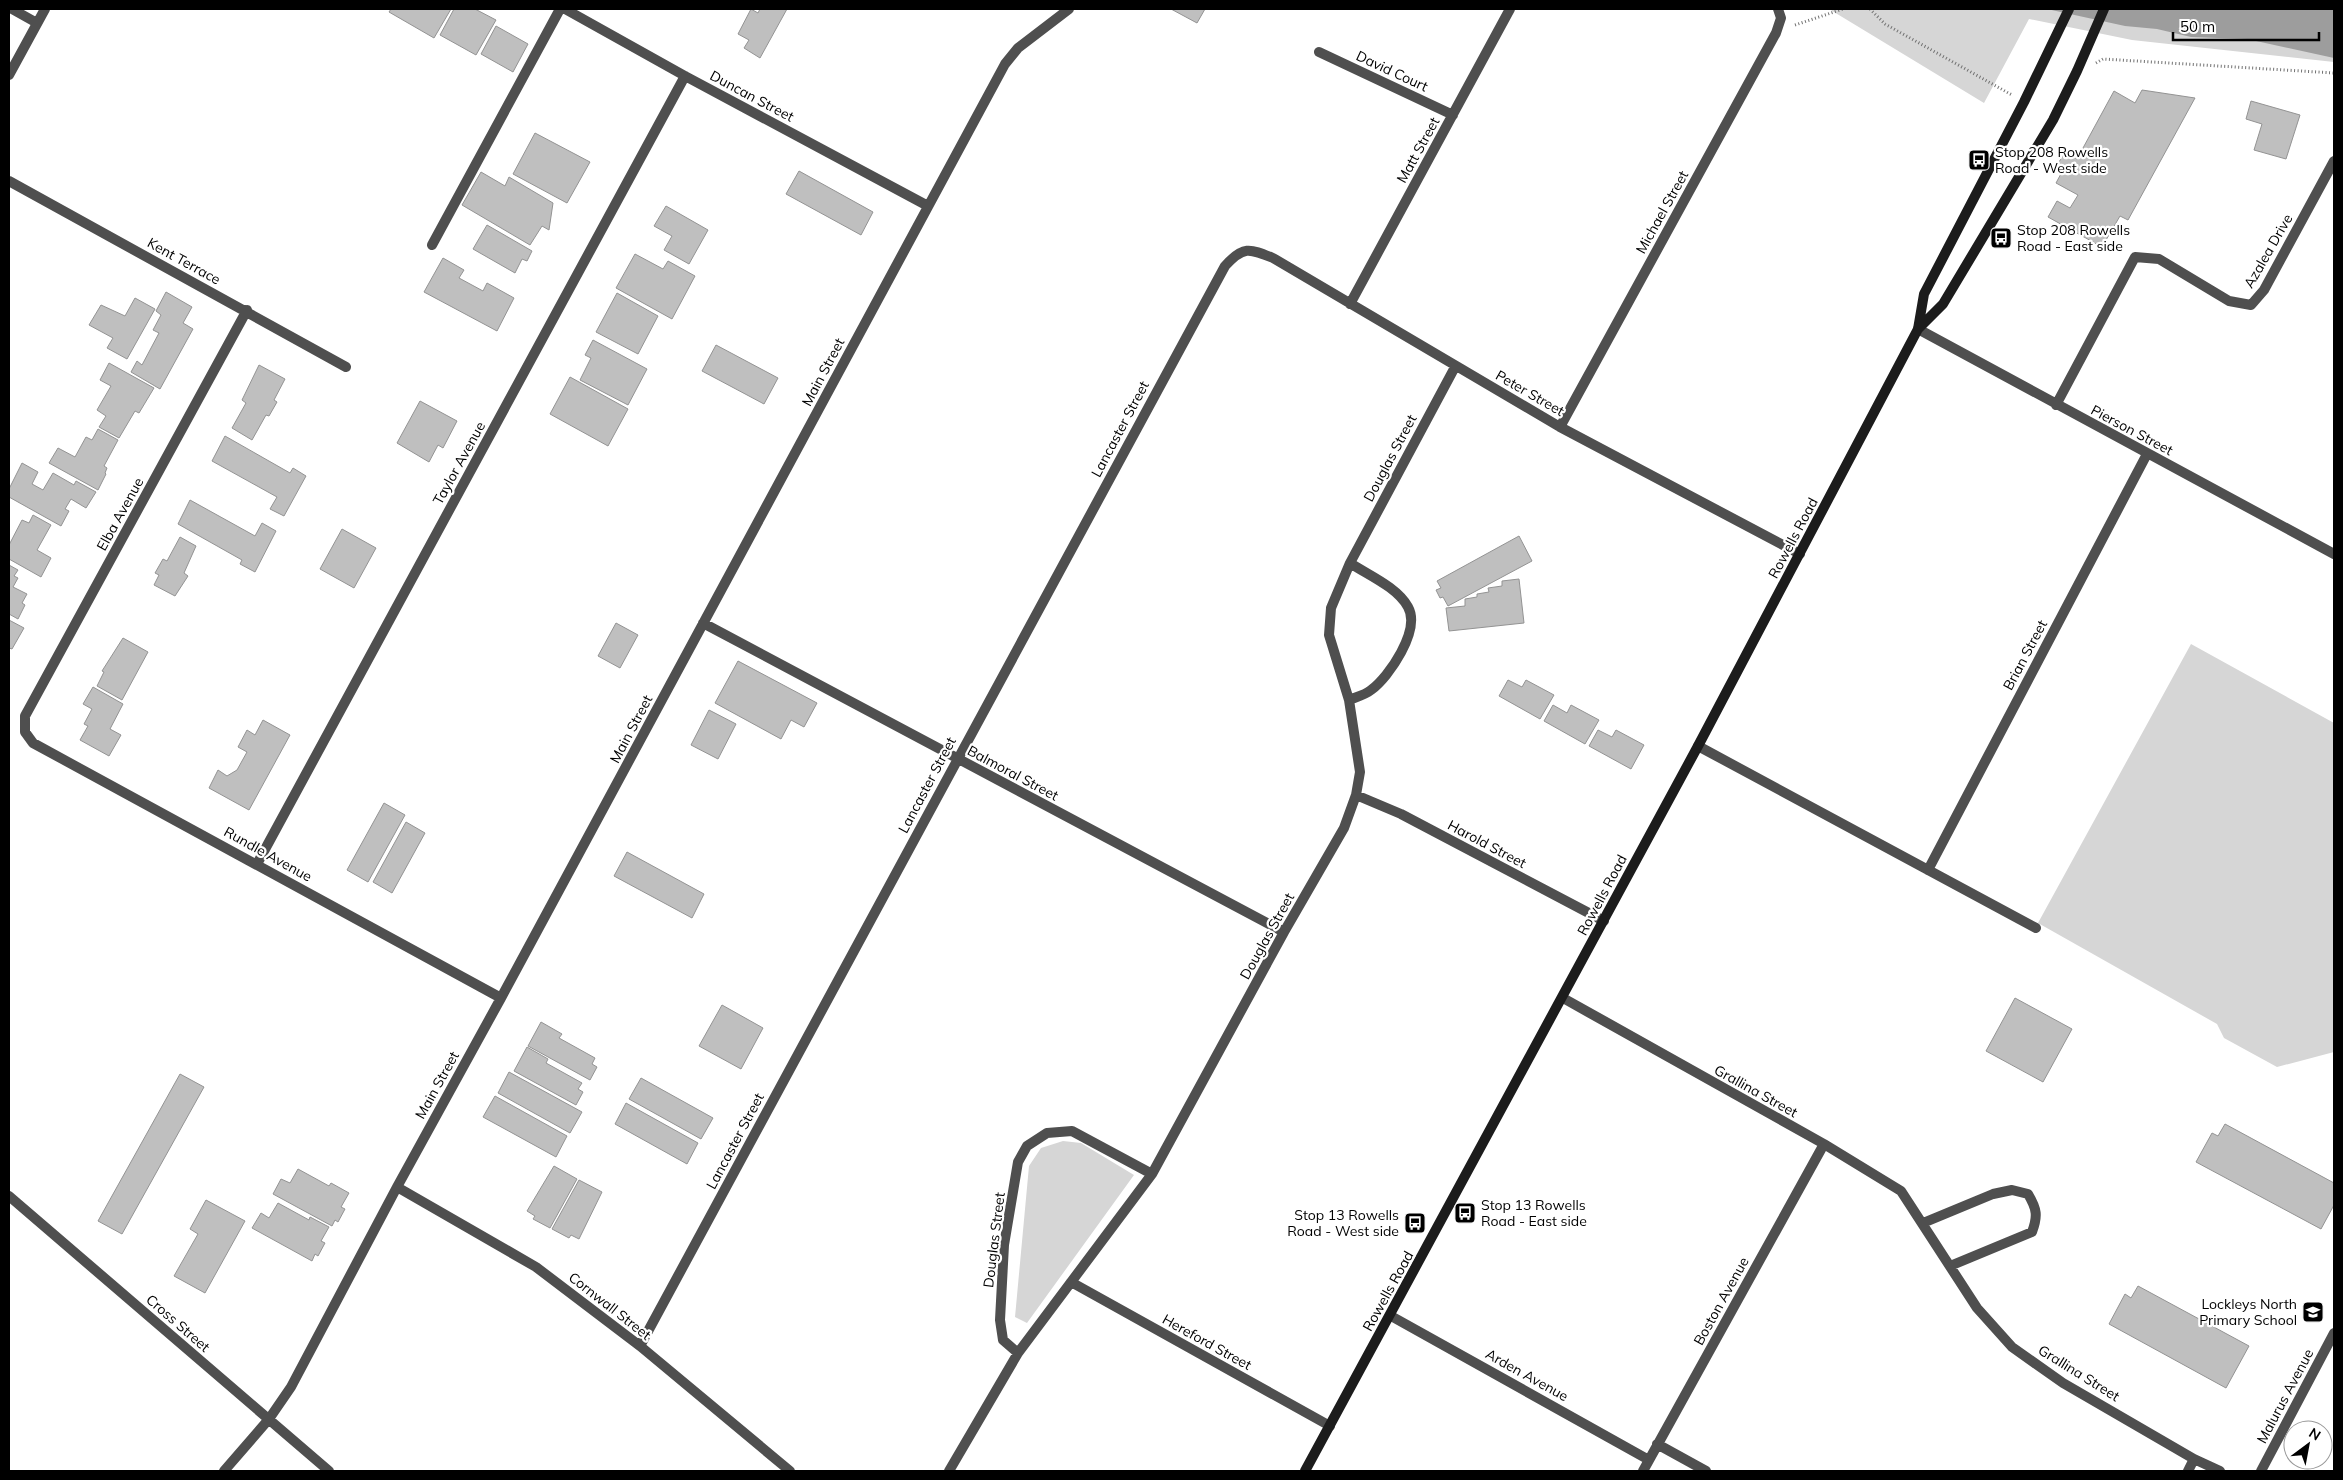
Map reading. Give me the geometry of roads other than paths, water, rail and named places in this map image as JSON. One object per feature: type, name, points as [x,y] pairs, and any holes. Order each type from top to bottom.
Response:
[{"type":"main road","name":"Rowells Road","points":[[1918,329],[1924,294],[2024,102],[2069,9]]},
{"type":"main road","name":"Rowells Road","points":[[1305,1471],[1563,998],[1918,329],[1943,304],[2053,120],[2104,9]]},
{"type":"street","points":[[12,9],[37,23]]},
{"type":"street","points":[[9,75],[45,9]]},
{"type":"street","points":[[432,245],[560,9]]},
{"type":"street","name":"Duncan Street","points":[[565,9],[685,76],[928,206]]},
{"type":"street","name":"Main Street","points":[[224,1471],[269,1419],[291,1387],[396,1187],[501,998],[1008,59],[1018,48],[1069,9]]},
{"type":"street","name":"Matt Street","points":[[1350,304],[1510,9]]},
{"type":"street","name":"Michael Street","points":[[1560,427],[1776,33],[1781,18],[1778,9]]},
{"type":"street","name":"David Court","points":[[1319,52],[1453,115]]},
{"type":"street","name":"Taylor Avenue","points":[[257,864],[685,76]]},
{"type":"street","name":"Azalea Drive","points":[[2056,405],[2135,257],[2159,259],[2229,301],[2251,305],[2264,290],[2334,161]]},
{"type":"street","name":"Kent Terrace","points":[[9,181],[247,310],[346,367]]},
{"type":"street","name":"Peter Street","points":[[1251,249],[1273,258],[1560,427],[1800,554]]},
{"type":"street","name":"Lancaster Street","points":[[640,1346],[1225,266],[1236,254],[1251,249]]},
{"type":"street","name":"Elba Avenue","points":[[24,732],[25,716],[247,310]]},
{"type":"street","name":"Pierson Street","points":[[1918,329],[2334,554]]},
{"type":"street","name":"Douglas Street","points":[[950,1471],[1018,1353],[1152,1174],[1284,932],[1344,828],[1356,795],[1360,772],[1349,700],[1329,635],[1331,608],[1350,563],[1456,367]]},
{"type":"street","name":"Brian Street","points":[[1928,870],[2147,454]]},
{"type":"street","points":[[1349,700],[1369,692],[1381,681],[1402,651],[1410,628],[1408,608],[1392,590],[1350,563]]},
{"type":"street","name":"Balmoral Street","points":[[704,623],[1284,932]]},
{"type":"street","name":"Rundle Avenue","points":[[24,732],[33,743],[501,998]]},
{"type":"street","points":[[1698,746],[2036,928]]},
{"type":"street","name":"Harold Street","points":[[1356,795],[1401,814],[1604,921]]},
{"type":"street","name":"Grallina Street","points":[[1563,998],[1824,1144],[1901,1191],[1977,1308],[2012,1347],[2063,1383],[2194,1459],[2220,1471]]},
{"type":"street","name":"Douglas Street","points":[[1018,1353],[1003,1340],[1000,1320],[1004,1245],[1018,1162],[1027,1146],[1047,1133],[1072,1132],[1152,1174]]},
{"type":"street","name":"Boston Avenue","points":[[1643,1471],[1824,1144]]},
{"type":"street","name":"Cornwall Street","points":[[396,1187],[536,1266],[640,1346],[790,1471]]},
{"type":"street","points":[[1923,1223],[1993,1194],[2012,1190],[2028,1194],[2036,1207],[2037,1220],[2032,1232],[1950,1266]]},
{"type":"street","name":"Cross Street","points":[[11,1202],[329,1471]]},
{"type":"street","name":"Hereford Street","points":[[1071,1282],[1330,1426]]},
{"type":"street","name":"Arden Avenue","points":[[1390,1316],[1649,1460]]},
{"type":"street","name":"Malurus Avenue","points":[[2260,1471],[2334,1333]]},
{"type":"street","points":[[1657,1444],[1706,1471]]},
{"type":"street","points":[[2188,1471],[2194,1459]]},
{"type":"place","name":"Stop 208 Rowells Road - West side","points":[[1979,160]]},
{"type":"place","name":"Stop 208 Rowells Road - East side","points":[[2001,238]]},
{"type":"place","name":"Stop 13 Rowells Road - East side","points":[[1465,1213]]},
{"type":"place","name":"Stop 13 Rowells Road - West side","points":[[1415,1223]]},
{"type":"place","name":"Lockleys North Primary School","points":[[2313,1312]]}]
